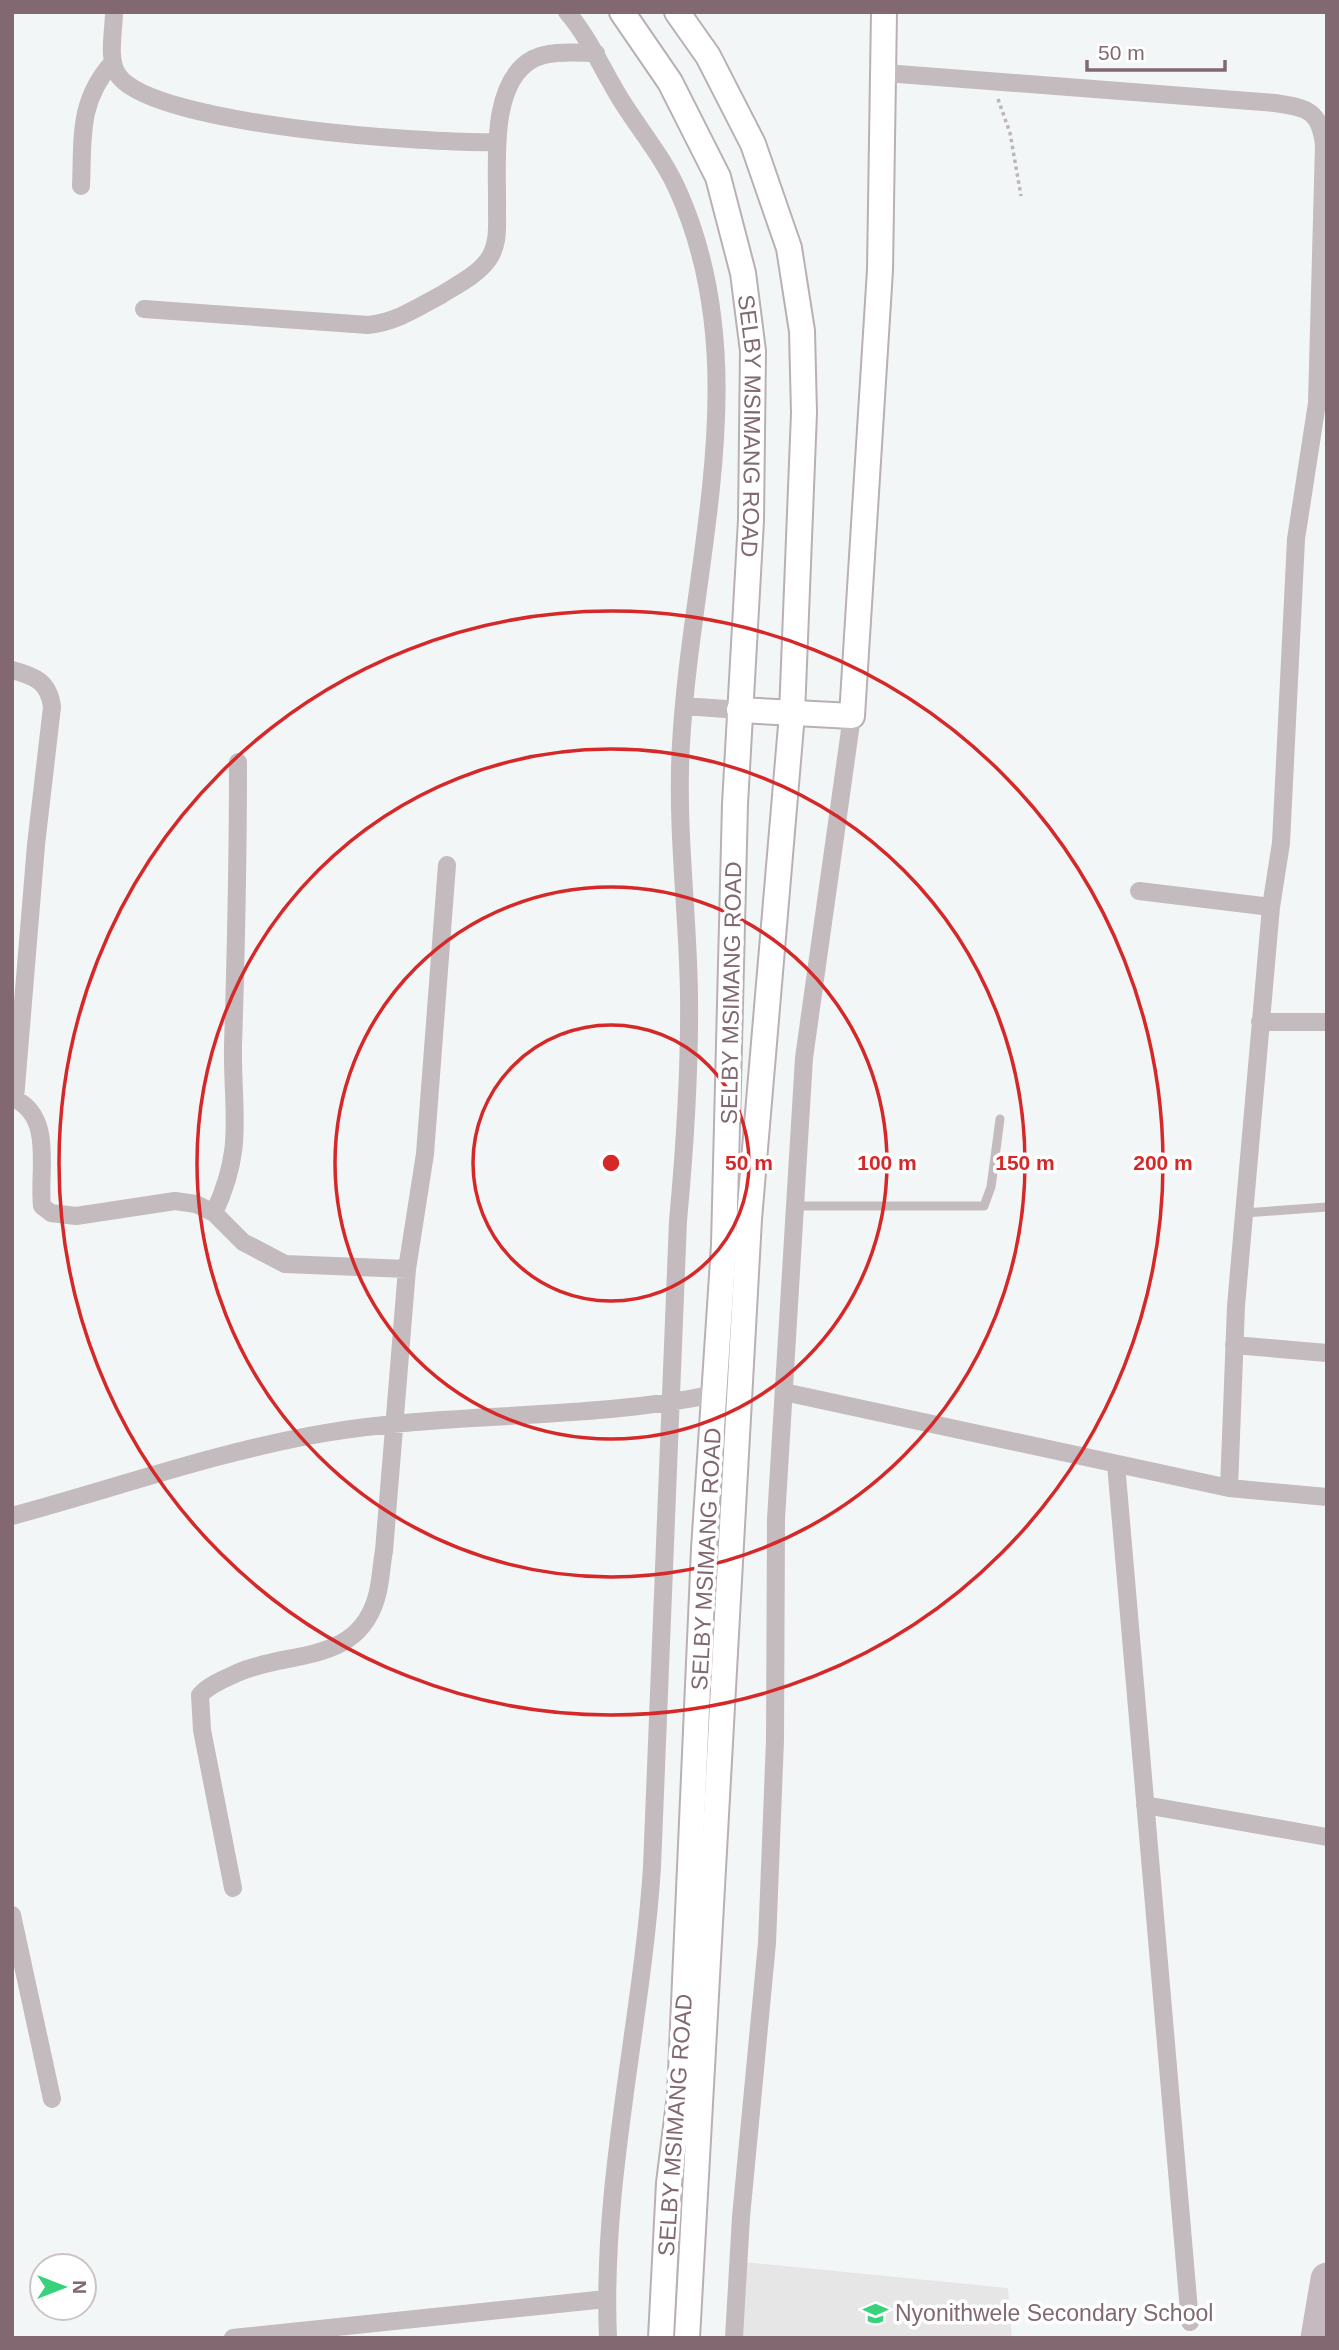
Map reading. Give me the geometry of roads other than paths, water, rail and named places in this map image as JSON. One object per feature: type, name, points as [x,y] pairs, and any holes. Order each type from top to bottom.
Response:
[{"type":"main road","name":"SELBY MSIMANG ROAD","points":[[622,12],[670,82],[718,177],[743,272],[752,351],[753,422],[739,710],[726,1204],[704,1549],[680,2095],[669,2183],[661,2338]]},
{"type":"main road","name":"SELBY MSIMANG ROAD","points":[[677,12],[708,56],[753,144],[789,248],[802,331],[804,413],[792,714],[749,1232],[687,2338]]},
{"type":"main road","points":[[739,710],[852,716],[879,284],[885,73],[884,12]]},
{"type":"street","points":[[114,12],[113,62],[119,76],[136,89],[194,112],[298,128],[449,143],[497,142]]},
{"type":"street","points":[[567,12],[586,33],[622,101],[668,170],[679,193],[700,253],[710,302],[718,377],[716,447],[684,706],[681,798],[689,995],[688,1121],[678,1221],[673,1403],[648,1938],[614,2188],[606,2300],[608,2338]]},
{"type":"street","points":[[144,309],[368,325],[403,316],[462,283],[489,259],[496,240],[497,142],[507,89],[522,68],[545,55],[596,53]]},
{"type":"street","points":[[81,187],[84,111],[97,80],[113,62]]},
{"type":"street","points":[[885,73],[1275,103],[1308,111],[1322,125],[1324,145],[1317,403],[1296,540],[1281,843],[1271,907],[1244,1213],[1234,1345],[1228,1488]]},
{"type":"street","points":[[12,670],[30,674],[45,684],[52,706],[36,845],[13,1100],[31,1110],[39,1128],[41,1196],[46,1210],[76,1216],[175,1201],[196,1204],[214,1213],[243,1242],[285,1264],[407,1269]]},
{"type":"street","points":[[684,706],[739,710]]},
{"type":"street","points":[[734,2338],[741,2217],[768,1943],[775,1740],[776,1519],[804,1058],[852,716]]},
{"type":"street","points":[[214,1213],[231,1171],[236,1148],[233,1050],[238,762]]},
{"type":"street","points":[[233,1888],[202,1730],[200,1695],[245,1670],[339,1646],[355,1637],[366,1622],[377,1596],[396,1424],[407,1269],[425,1154],[447,865]]},
{"type":"street","points":[[1139,891],[1271,907]]},
{"type":"street","points":[[1260,1022],[1327,1022]]},
{"type":"street","points":[[1234,1345],[1327,1353]]},
{"type":"street","points":[[784,1392],[1228,1488],[1327,1497]]},
{"type":"street","points":[[12,1516],[325,1433],[396,1424],[673,1403],[715,1394]]},
{"type":"street","points":[[1116,1464],[1190,2322]]},
{"type":"street","points":[[1145,1805],[1327,1837]]},
{"type":"street","points":[[12,1914],[52,2099]]},
{"type":"street","points":[[233,2338],[606,2300]]},
{"type":"lane","points":[[795,1206],[984,1206],[990,1187],[1000,1119]]},
{"type":"lane","points":[[1244,1213],[1327,1207]]},
{"type":"waterway","points":[[1317,2338],[1327,2279]]},
{"type":"place","name":"Nyonithwele Secondary School","points":[[875,2313]]}]
